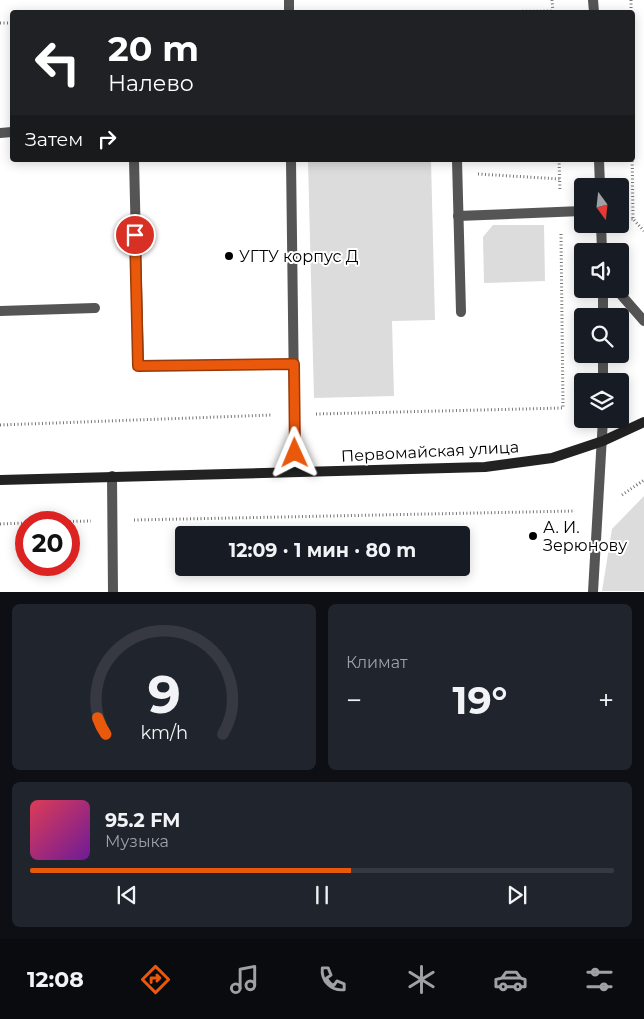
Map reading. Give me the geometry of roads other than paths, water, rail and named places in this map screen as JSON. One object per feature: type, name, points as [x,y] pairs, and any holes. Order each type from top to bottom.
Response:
[{"type":"main road","name":"Первомайская улица","points":[[0,480],[486,467],[552,458],[603,442],[644,422]]},
{"type":"street","points":[[134,162],[138,366],[294,364]]},
{"type":"street","points":[[291,162],[295,472]]},
{"type":"street","points":[[457,162],[462,312]]},
{"type":"street","points":[[599,162],[600,178]]},
{"type":"street","points":[[458,216],[574,211]]},
{"type":"street","points":[[624,298],[644,322]]},
{"type":"street","points":[[0,311],[94,308]]},
{"type":"street","points":[[593,592],[603,428]]},
{"type":"street","points":[[112,476],[113,592]]},
{"type":"place","name":"УГТУ корпус Д","points":[[229,256]]},
{"type":"place","name":"А. И. Зерюнову","points":[[533,536]]}]
